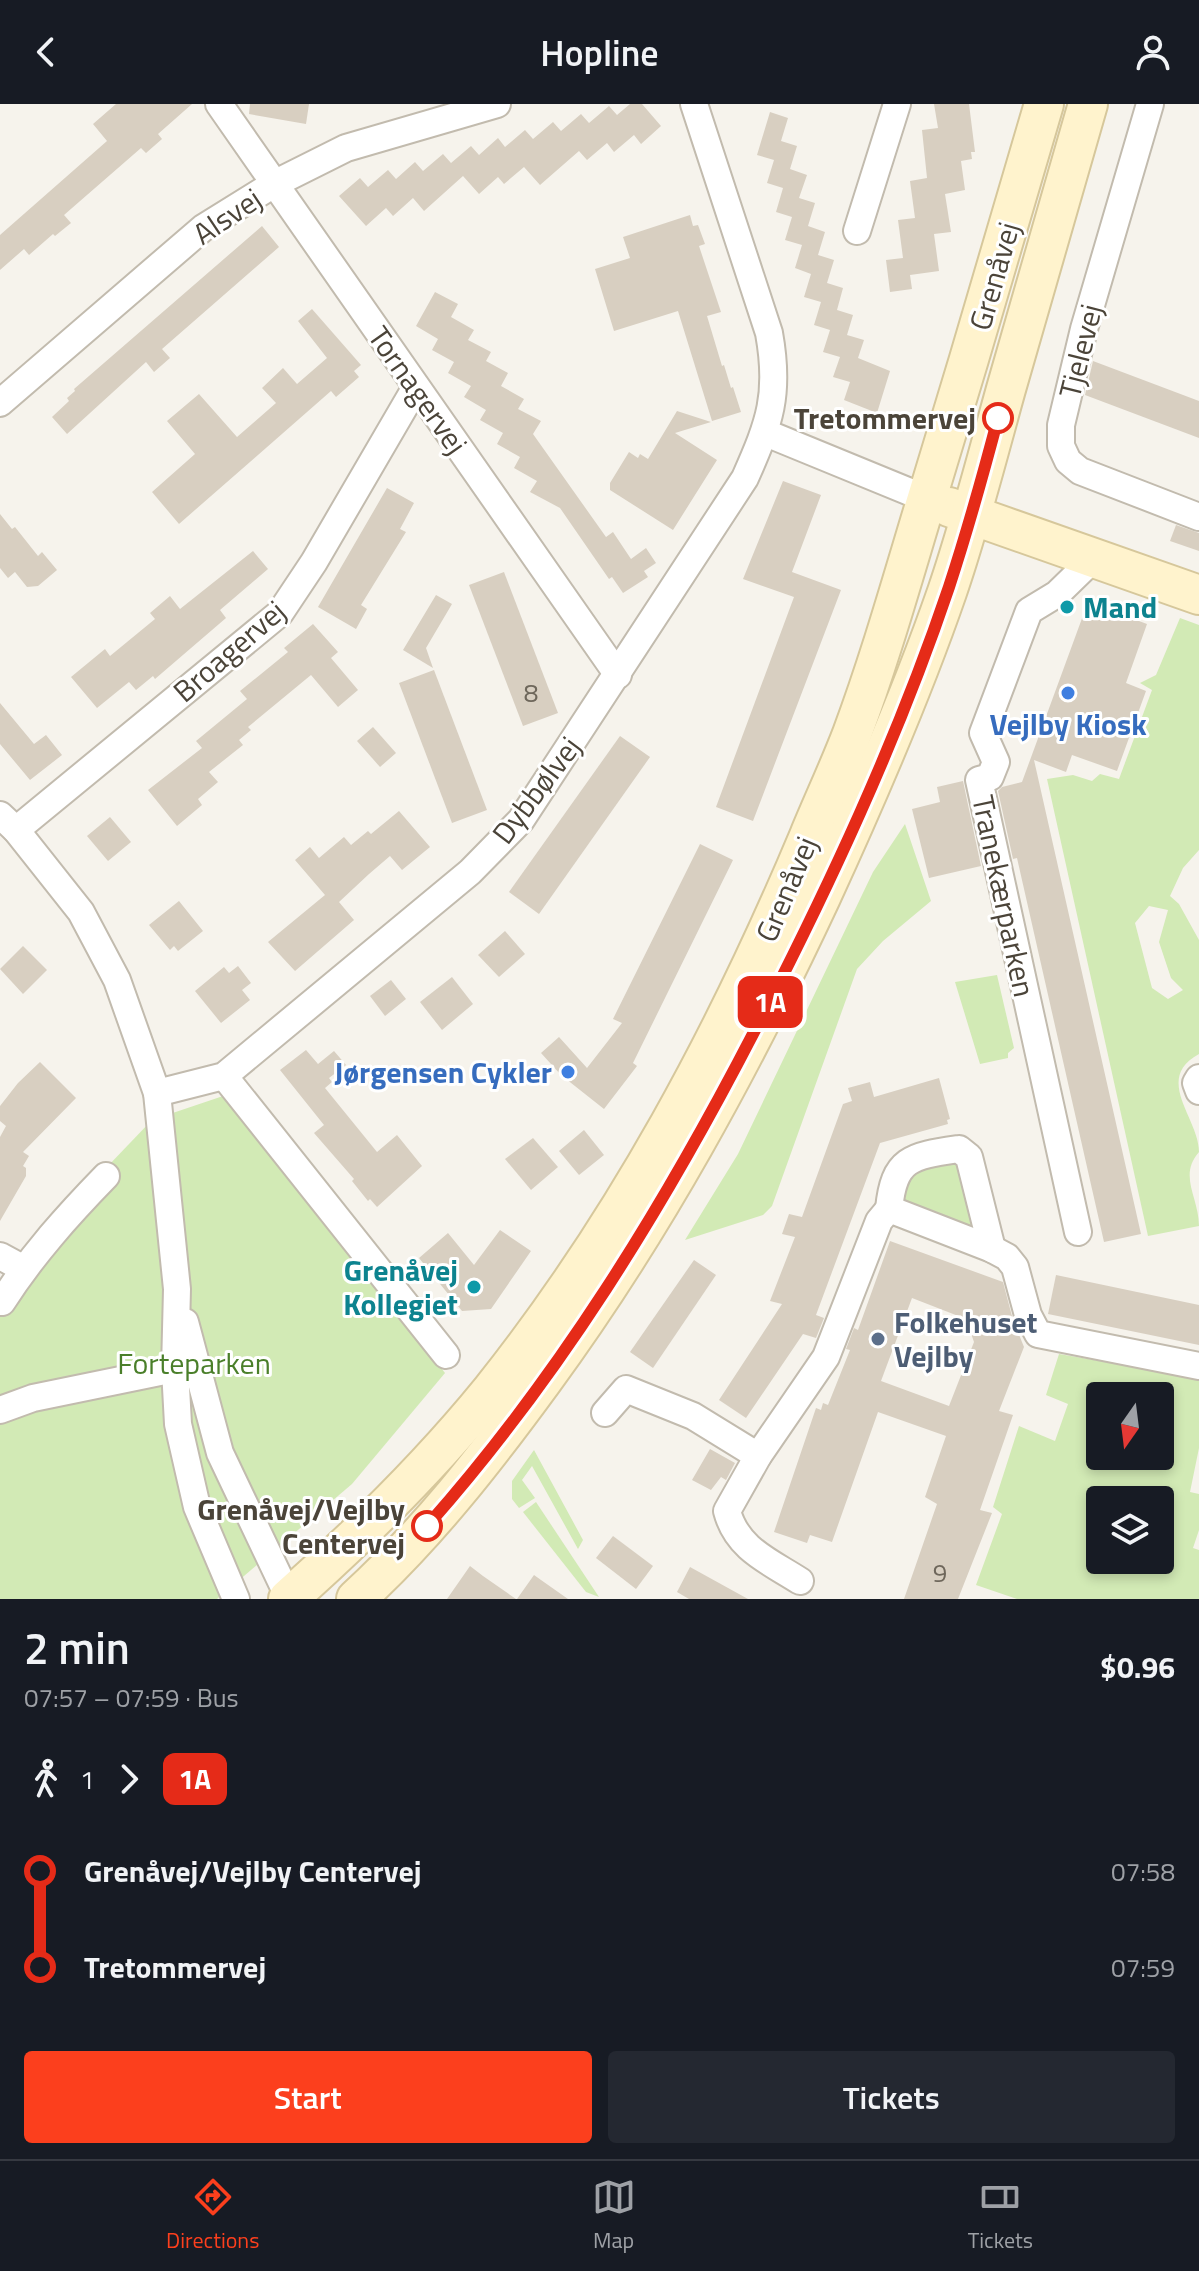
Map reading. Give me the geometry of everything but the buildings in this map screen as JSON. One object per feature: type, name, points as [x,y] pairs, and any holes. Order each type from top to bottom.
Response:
[{"type":"main road","name":"Grenåvej","points":[[289,1599],[373,1520],[433,1458],[488,1394],[583,1267],[638,1181],[700,1070],[759,953],[851,735],[884,640],[1044,104]]},
{"type":"main road","name":"Grenåvej","points":[[356,1599],[458,1491],[611,1284],[665,1196],[781,981],[859,813],[915,680],[971,515],[1088,104]]},
{"type":"main road","points":[[927,499],[1199,595]]},
{"type":"street","name":"Tornagervej","points":[[219,104],[618,675]]},
{"type":"street","name":"Alsvej","points":[[0,403],[203,228],[274,184],[346,148],[497,104]]},
{"type":"street","points":[[694,104],[769,333],[775,365],[766,433],[927,499]]},
{"type":"street","points":[[857,231],[897,104]]},
{"type":"street","name":"Tjelevej","points":[[1150,104],[1084,329],[1061,425],[1061,446],[1068,461],[1080,471],[1199,517]]},
{"type":"street","name":"Broagervej","points":[[8,822],[280,613],[314,562],[416,387]]},
{"type":"street","name":"Dybbølvej","points":[[157,1093],[224,1076],[470,872],[521,820],[745,478],[766,433]]},
{"type":"street","name":"Tranekærparken","points":[[1078,1232],[979,780],[990,777],[996,762],[983,733],[1029,611],[1057,594],[1093,559]]},
{"type":"street","points":[[8,822],[81,912],[117,980],[157,1093],[186,1367],[178,1424],[197,1507],[236,1599]]},
{"type":"street","points":[[224,1076],[446,1355]]},
{"type":"street","points":[[1199,1078],[1196,1083],[1199,1091]]},
{"type":"street","points":[[800,1581],[747,1546],[732,1529],[727,1511],[758,1456],[826,1357],[879,1221],[889,1209],[892,1183],[901,1166],[918,1157],[959,1149],[969,1157],[992,1249]]},
{"type":"street","points":[[2,1302],[64,1219],[106,1176]]},
{"type":"street","points":[[889,1209],[1007,1257],[1015,1267],[1028,1315],[1038,1334],[1199,1366]]},
{"type":"street","points":[[0,1256],[24,1269]]},
{"type":"street","points":[[186,1367],[220,1453],[289,1599]]},
{"type":"street","points":[[0,1410],[33,1398],[186,1367]]},
{"type":"street","points":[[605,1413],[626,1389],[693,1416],[758,1456]]},
{"type":"green space","points":[[1180,618],[1199,625],[1199,850],[1183,868],[1170,896],[1179,904],[1199,940],[1199,1054],[1186,1064],[1180,1075],[1179,1087],[1199,1152],[1193,1161],[1190,1178],[1199,1226],[1148,1236],[1047,779],[1073,775],[1092,781],[1100,774],[1119,779],[1152,690],[1140,683],[1156,675]],"holes":[[[1149,906],[1168,910],[1159,942],[1171,978],[1183,990],[1168,999],[1152,988],[1135,923]]]},
{"type":"green space","points":[[905,824],[931,901],[883,941],[857,969],[772,1206],[763,1215],[685,1240],[738,1154],[873,872]]},
{"type":"green space","points":[[997,975],[1014,1048],[1008,1053],[1008,1058],[980,1064],[955,982]]},
{"type":"green space","name":"Forteparken","points":[[232,1093],[445,1373],[352,1484],[217,1599],[0,1599],[0,1288],[38,1239],[152,1120]]},
{"type":"green space","points":[[956,1160],[962,1170],[976,1228],[972,1232],[903,1202],[901,1184],[913,1171]]},
{"type":"green space","points":[[1059,1354],[1199,1378],[1199,1448],[1190,1492],[1199,1494],[1199,1530],[1193,1548],[1199,1550],[1199,1599],[1017,1599],[976,1585],[1002,1514],[993,1507],[1019,1426],[1055,1441],[1068,1404],[1046,1395]]},
{"type":"green space","points":[[534,1450],[583,1540],[578,1549],[532,1466],[522,1480],[535,1498],[519,1508],[512,1499],[512,1481]]},
{"type":"green space","points":[[536,1502],[599,1597],[586,1592],[523,1512]]},
{"type":"bus line","name":"1A","points":[[427,1526],[519,1413],[611,1284],[681,1168],[776,991],[888,749],[915,680],[949,586],[998,418]]},
{"type":"place","name":"Tretommervej","points":[[998,418]]},
{"type":"place","name":"Mand","points":[[1067,607]]},
{"type":"place","name":"Vejlby Kiosk","points":[[1068,693]]},
{"type":"place","name":"Jørgensen Cykler","points":[[568,1072]]},
{"type":"place","name":"Grenåvej Kollegiet","points":[[474,1287]]},
{"type":"place","name":"Folkehuset Vejlby","points":[[878,1339]]},
{"type":"place","name":"Grenåvej/Vejlby Centervej","points":[[427,1526]]}]
